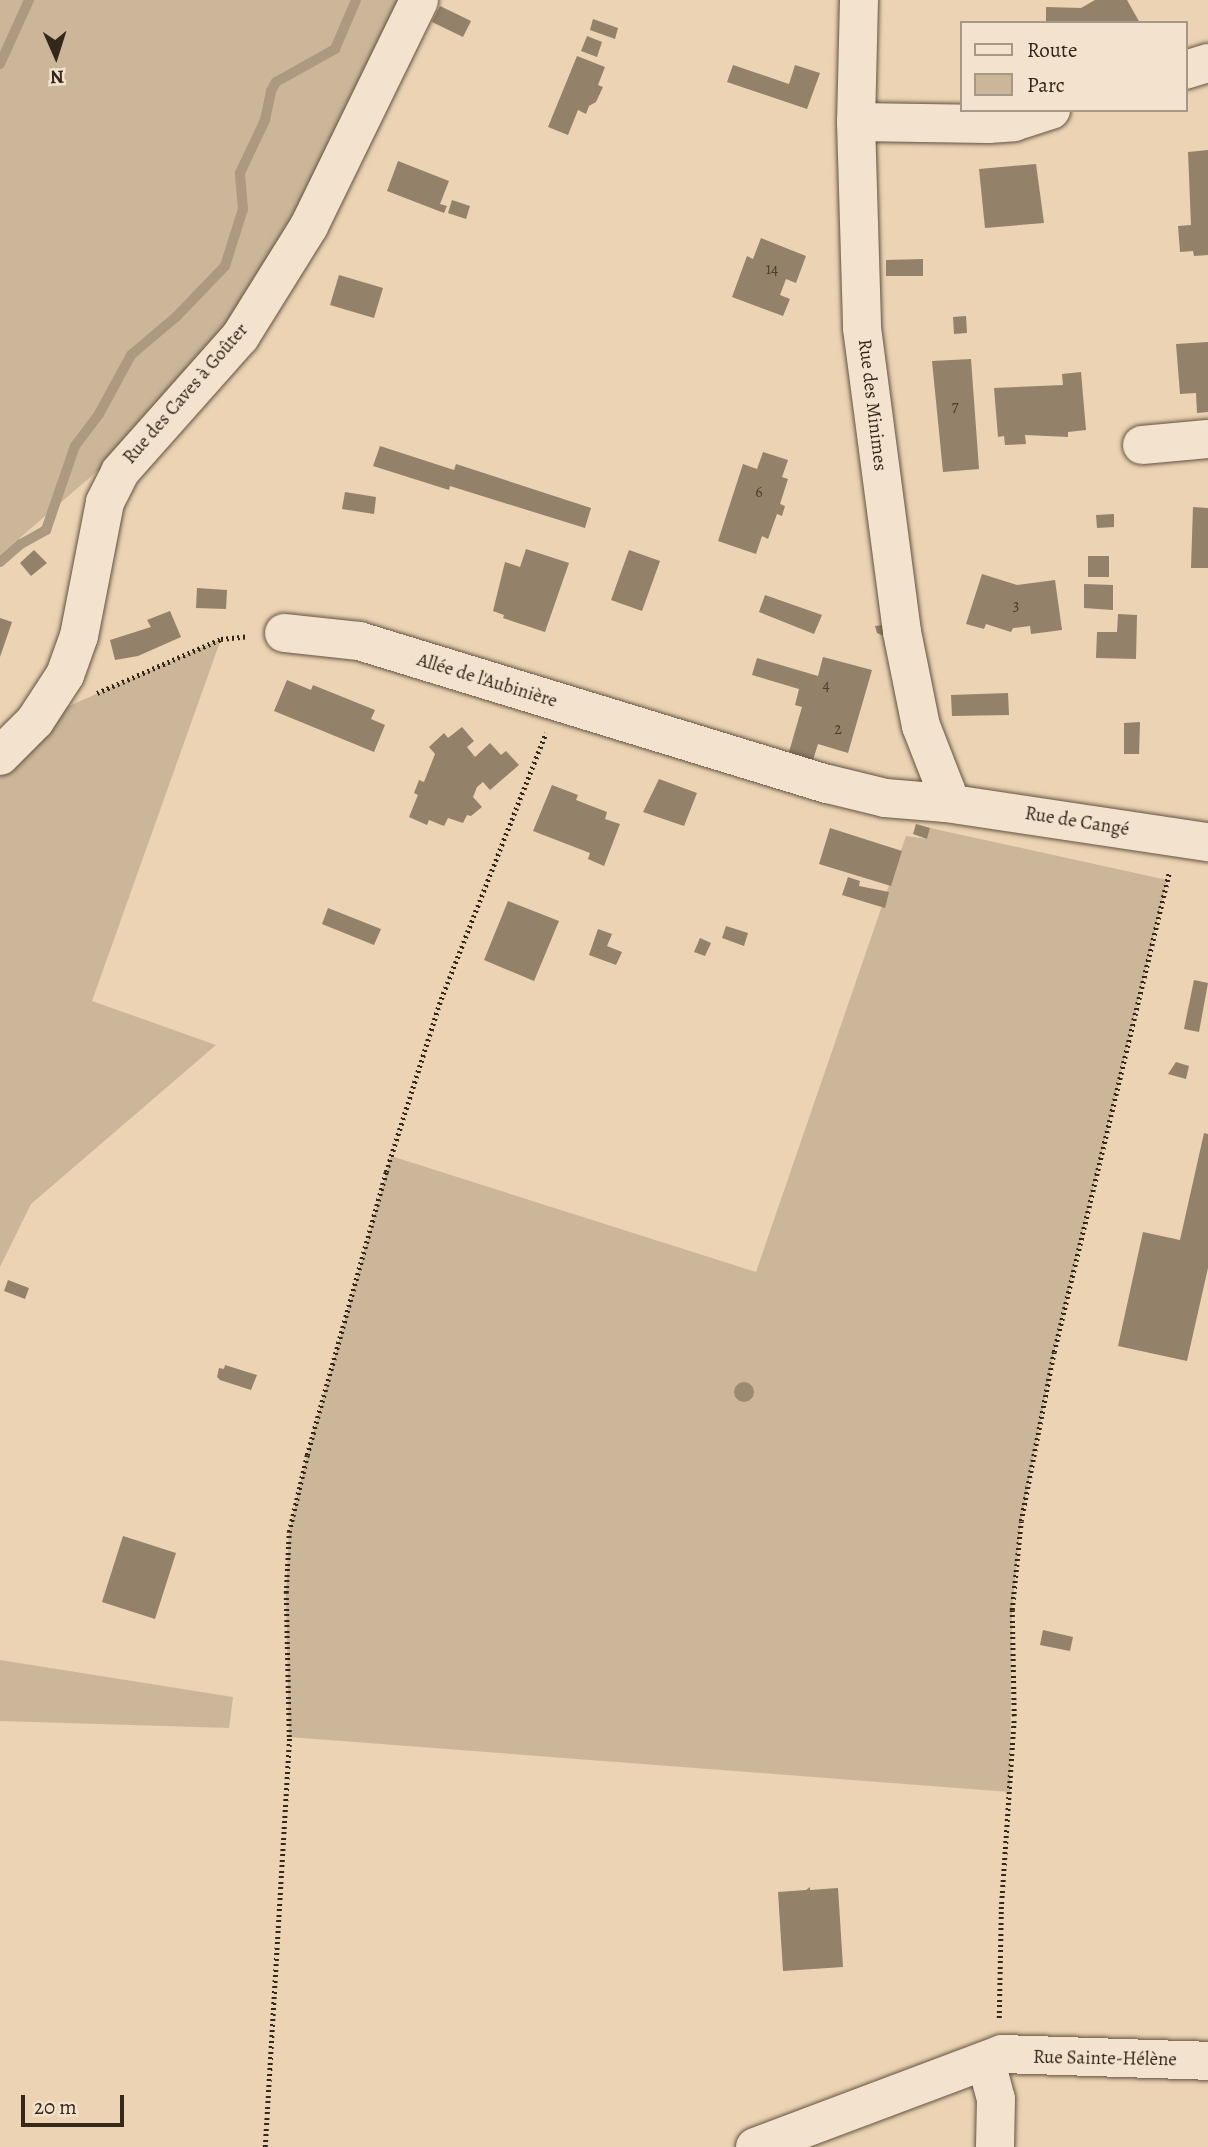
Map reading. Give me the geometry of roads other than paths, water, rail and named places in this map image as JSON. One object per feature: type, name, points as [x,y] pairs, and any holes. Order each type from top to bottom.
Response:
[{"type":"street","name":"Rue des Caves à Goûter","points":[[0,756],[35,721],[65,675],[79,636],[105,502],[120,472],[240,337],[309,226],[419,0]]},
{"type":"street","name":"Rue des Minimes","points":[[859,0],[856,122],[862,328],[895,590],[921,726],[946,790],[946,803]]},
{"type":"street","points":[[1187,69],[1208,63]]},
{"type":"street","points":[[856,122],[988,124],[1014,122],[1045,112]]},
{"type":"street","points":[[1142,445],[1208,439]]},
{"type":"street","name":"Allée de l'Aubinière","points":[[284,632],[359,641],[828,785],[885,798],[946,803]]},
{"type":"street","name":"Rue de Cangé","points":[[946,803],[1192,839]]},
{"type":"street","name":"Rue Sainte-Hélène","points":[[994,2065],[1208,2061]]},
{"type":"street","points":[[966,2107],[994,2065]]},
{"type":"street","points":[[755,2147],[994,2065]]},
{"type":"street","points":[[994,2065],[995,2147]]},
{"type":"waterway","points":[[0,64],[29,0]]},
{"type":"waterway","points":[[0,562],[21,544],[46,530],[75,446],[99,414],[131,355],[177,316],[225,266],[243,209],[240,173],[265,120],[271,91],[276,82],[335,49],[356,0]]}]
